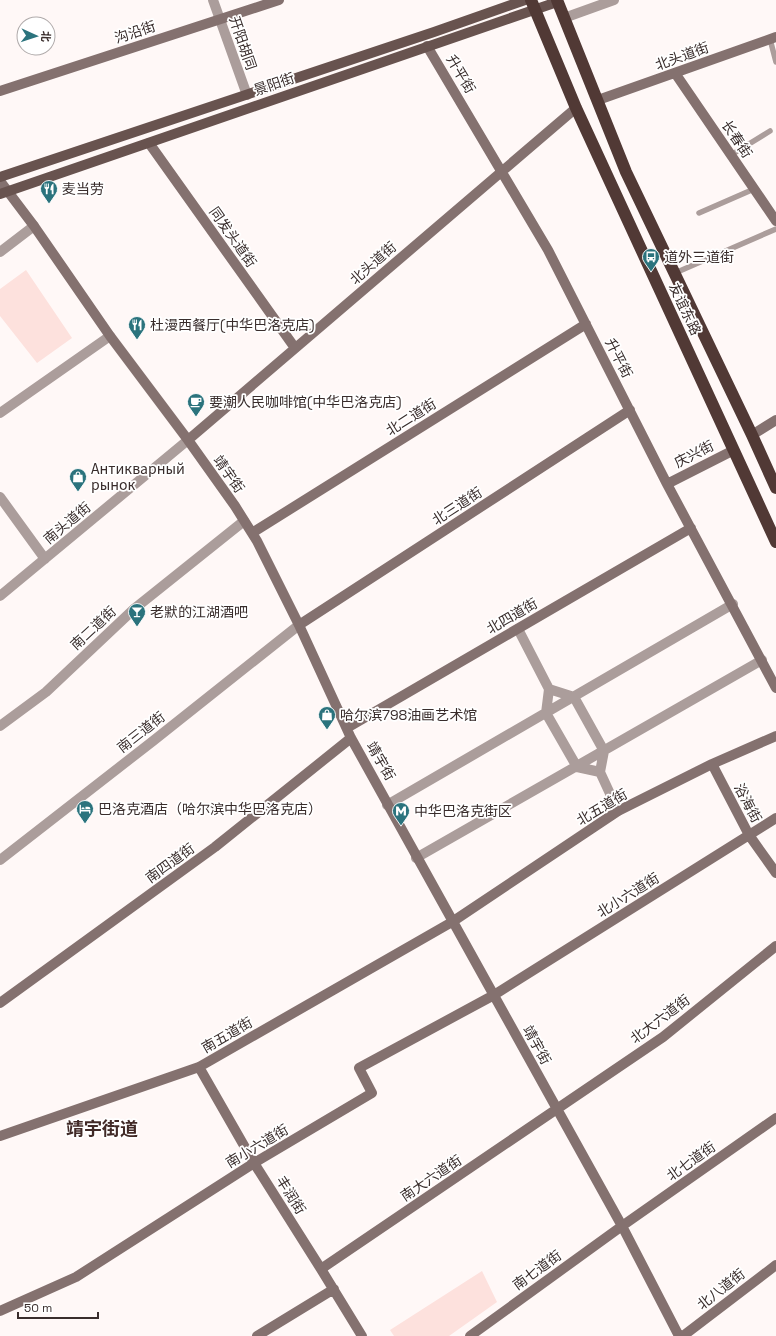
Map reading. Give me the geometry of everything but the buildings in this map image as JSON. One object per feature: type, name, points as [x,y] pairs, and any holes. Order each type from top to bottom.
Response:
[{"type":"highway","name":"友谊东路","points":[[557,1],[626,172],[776,488]]},
{"type":"highway","name":"友谊东路","points":[[533,5],[576,108],[776,542]]},
{"type":"main road","name":"景阳街","points":[[0,178],[525,0]]},
{"type":"main road","name":"景阳街","points":[[4,193],[428,46],[533,5],[557,1]]},
{"type":"street","name":"开阳胡同","points":[[213,0],[247,95]]},
{"type":"street","name":"沟沿街","points":[[0,90],[279,0]]},
{"type":"street","points":[[564,18],[614,0]]},
{"type":"street","name":"北头道街","points":[[598,100],[675,74],[773,38]]},
{"type":"street","name":"升平街","points":[[428,46],[548,250],[668,484],[733,604],[776,688]]},
{"type":"street","name":"长春街","points":[[675,74],[776,221]]},
{"type":"street","name":"北头道街","points":[[188,440],[576,108]]},
{"type":"street","name":"同发头道街","points":[[149,143],[295,348]]},
{"type":"street","name":"靖宇街","points":[[0,181],[4,193],[34,226],[110,336],[188,440],[257,541],[299,625],[351,738],[622,1226],[679,1336]]},
{"type":"street","points":[[0,252],[34,226]]},
{"type":"street","name":"北二道街","points":[[252,533],[586,324]]},
{"type":"street","points":[[0,413],[110,336]]},
{"type":"street","name":"北三道街","points":[[299,625],[630,410]]},
{"type":"street","points":[[752,435],[776,420]]},
{"type":"street","name":"南头道街","points":[[0,596],[188,440]]},
{"type":"street","name":"庆兴街","points":[[668,484],[734,450]]},
{"type":"street","points":[[0,497],[45,559]]},
{"type":"street","name":"南二道街","points":[[0,726],[46,692],[134,609],[244,521]]},
{"type":"street","name":"北四道街","points":[[347,728],[691,528]]},
{"type":"street","points":[[388,804],[733,604]]},
{"type":"street","name":"南三道街","points":[[0,860],[299,625]]},
{"type":"street","points":[[518,629],[549,689],[546,713],[577,767],[600,772]]},
{"type":"street","points":[[417,858],[762,660]]},
{"type":"street","points":[[549,689],[574,697],[604,751],[600,772],[618,811]]},
{"type":"street","name":"北五道街","points":[[452,922],[618,811],[712,764],[776,736]]},
{"type":"street","name":"南四道街","points":[[0,1003],[215,847],[351,738]]},
{"type":"street","name":"浴海街","points":[[712,764],[749,835],[776,873]]},
{"type":"street","name":"北小六道街","points":[[494,996],[776,818]]},
{"type":"street","name":"南五道街","points":[[0,1136],[199,1067],[452,922]]},
{"type":"street","name":"北大六道街","points":[[557,1109],[663,1036],[776,946]]},
{"type":"street","name":"南小六道街","points":[[0,1311],[76,1278],[254,1163],[372,1093],[359,1068],[494,996]]},
{"type":"street","name":"丰润街","points":[[199,1067],[254,1163],[362,1336]]},
{"type":"street","name":"南大六道街","points":[[321,1269],[557,1109]]},
{"type":"street","name":"北七道街","points":[[622,1226],[776,1118]]},
{"type":"street","name":"南七道街","points":[[470,1336],[622,1226]]},
{"type":"street","name":"北八道街","points":[[683,1336],[776,1264]]},
{"type":"street","points":[[257,1336],[334,1289]]},
{"type":"lane","points":[[773,38],[776,62]]},
{"type":"lane","points":[[731,155],[770,131]]},
{"type":"lane","points":[[699,213],[754,189]]},
{"type":"lane","points":[[675,273],[776,229]]},
{"type":"shaded area","points":[[26,270],[72,338],[37,363],[0,316],[0,289]]},
{"type":"shaded area","points":[[482,1271],[497,1302],[449,1336],[394,1336],[390,1330]]},
{"type":"place","name":"麦当劳","points":[[49,204]]},
{"type":"place","name":"道外三道街","points":[[651,272]]},
{"type":"place","name":"杜漫西餐厅(中华巴洛克店)","points":[[137,340]]},
{"type":"place","name":"要潮人民咖啡馆(中华巴洛克店)","points":[[196,417]]},
{"type":"place","name":"Антикварный рынок","points":[[78,492]]},
{"type":"place","name":"老默的江湖酒吧","points":[[137,627]]},
{"type":"place","name":"哈尔滨798油画艺术馆","points":[[327,730]]},
{"type":"place","name":"巴洛克酒店（哈尔滨中华巴洛克店）","points":[[85,824]]},
{"type":"place","name":"中华巴洛克街区","points":[[401,826]]},
{"type":"district","name":"靖宇街道","points":[[102,1129]]}]
